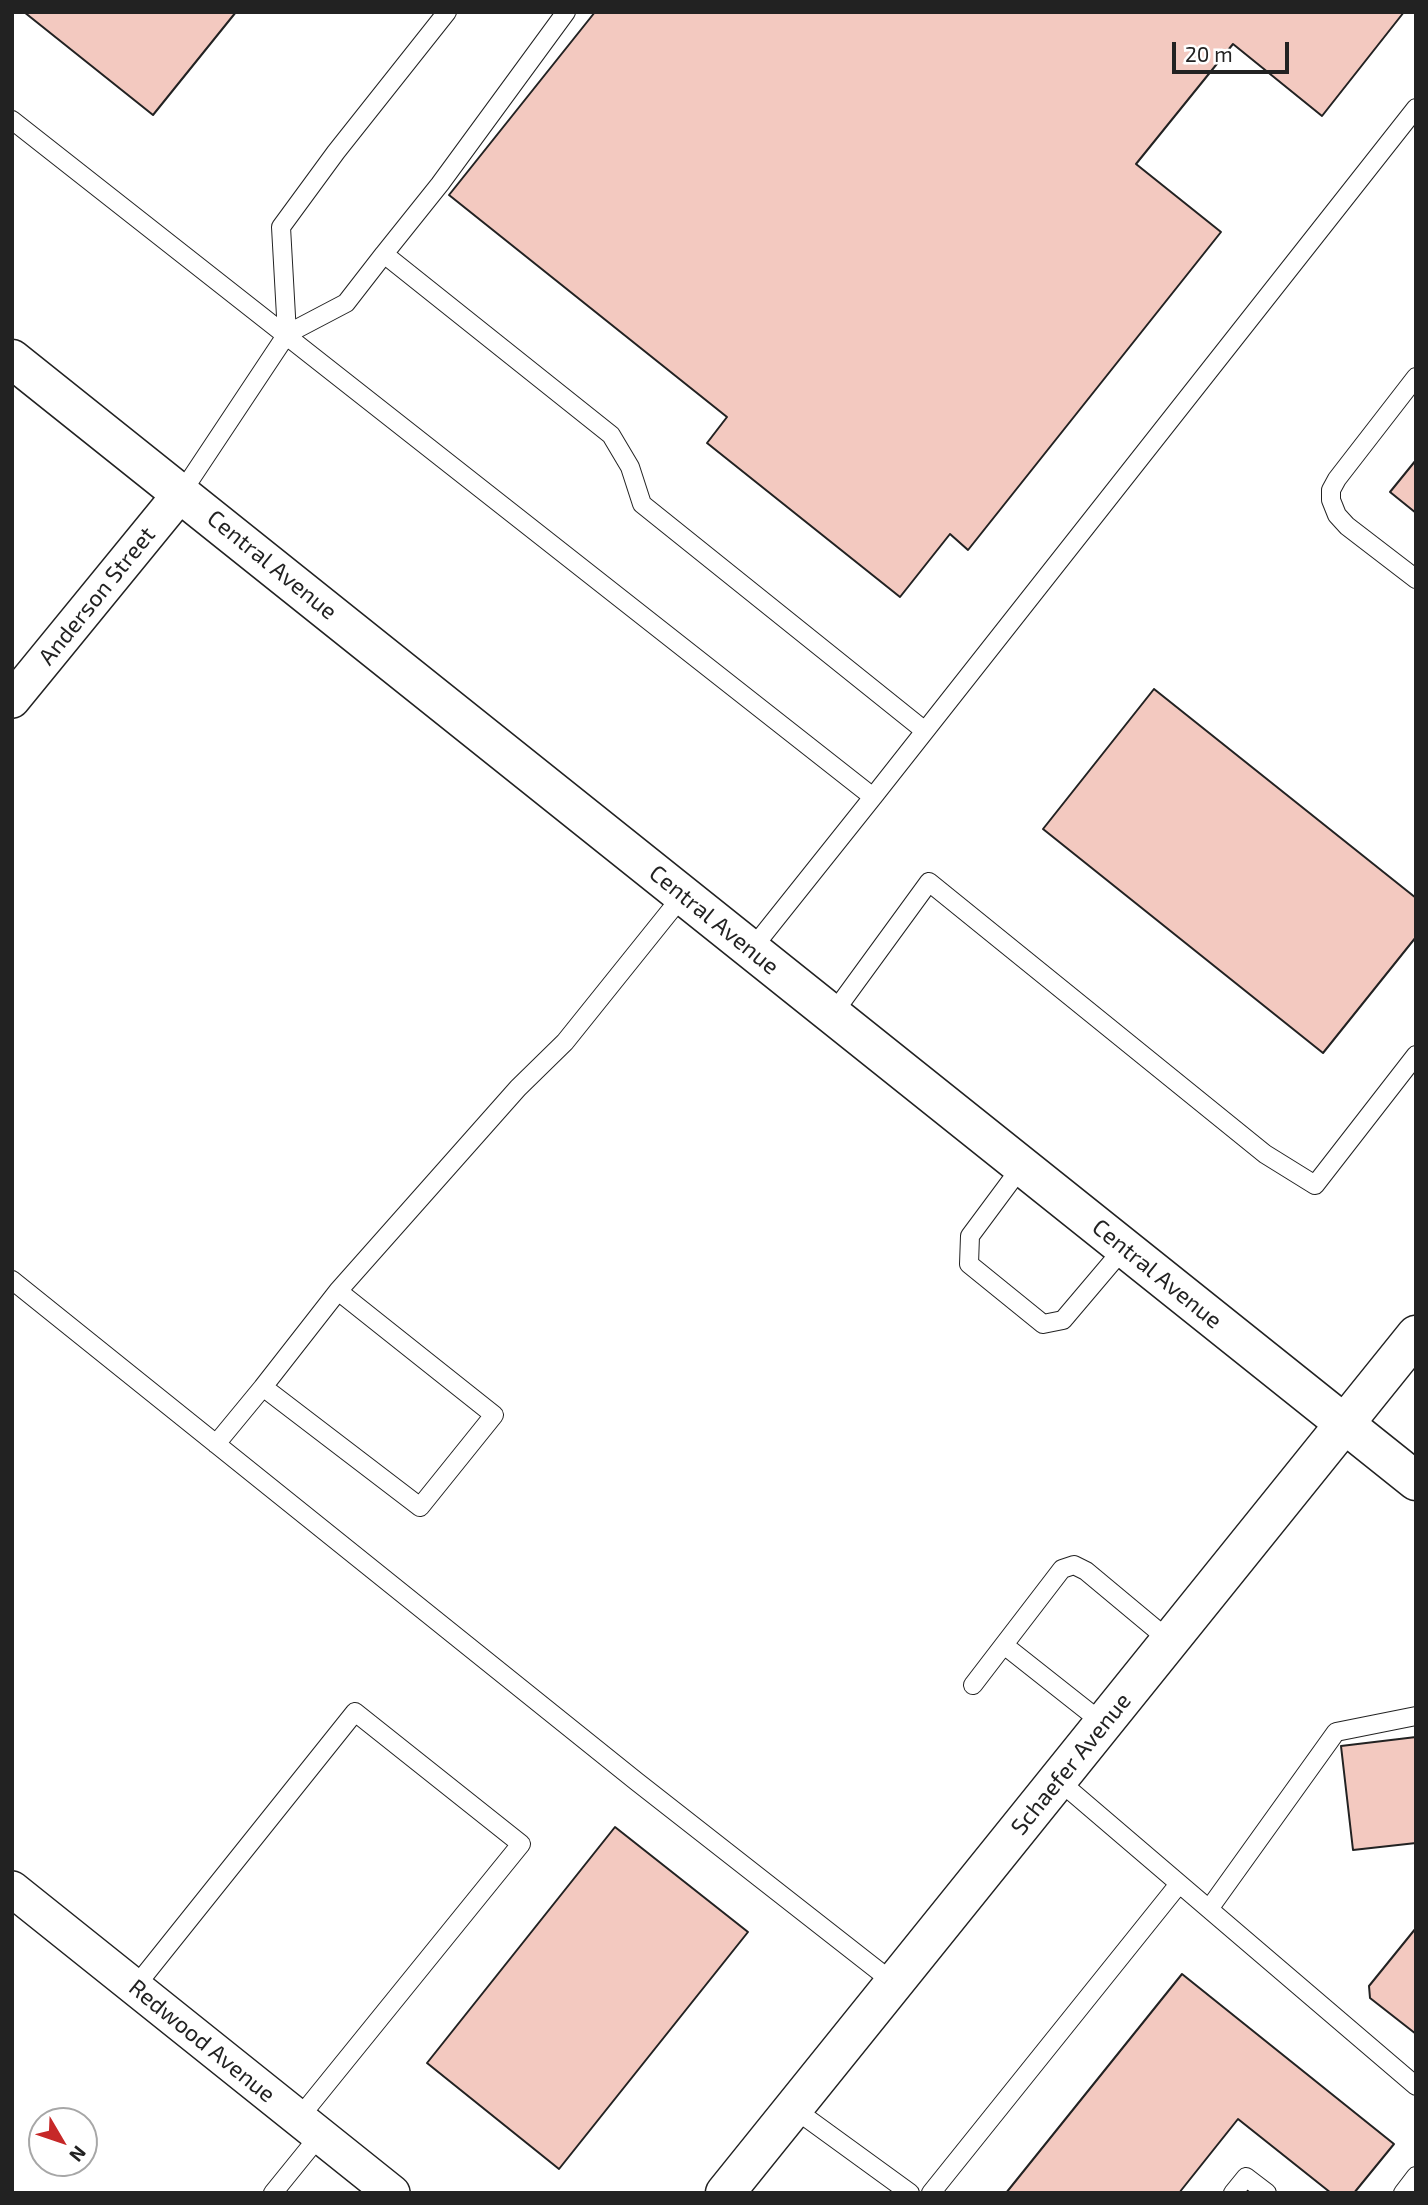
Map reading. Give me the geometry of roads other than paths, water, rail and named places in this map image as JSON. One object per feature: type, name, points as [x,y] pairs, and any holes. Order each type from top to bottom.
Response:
[{"type":"main road","name":"Central Avenue","points":[[12,359],[182,492],[1416,1481]]},
{"type":"main road","name":"Schaefer Avenue","points":[[724,2193],[1416,1335]]},
{"type":"street","name":"Anderson Street","points":[[12,700],[182,492]]},
{"type":"street","name":"Redwood Avenue","points":[[15,1896],[135,1987],[392,2193]]},
{"type":"lane","points":[[287,334],[281,227],[336,152],[447,12]]},
{"type":"lane","points":[[182,492],[287,334],[346,303],[440,184],[566,12]]},
{"type":"lane","points":[[751,950],[1416,108]]},
{"type":"lane","points":[[12,120],[873,797]]},
{"type":"lane","points":[[384,254],[611,435],[630,467],[642,505],[925,731]]},
{"type":"lane","points":[[1416,377],[1336,479],[1331,490],[1331,500],[1336,515],[1347,526],[1416,579]]},
{"type":"lane","points":[[832,1015],[929,882],[1265,1154],[1315,1185],[1416,1055]]},
{"type":"lane","points":[[216,1444],[338,1291],[518,1088],[565,1042],[683,895]]},
{"type":"lane","points":[[1022,1166],[970,1236],[970,1264],[1043,1324],[1063,1320],[1124,1248]]},
{"type":"lane","points":[[12,1280],[894,1983]]},
{"type":"lane","points":[[263,1387],[421,1507],[494,1415],[338,1291]]},
{"type":"lane","points":[[973,1685],[1062,1569],[1074,1566],[1086,1571],[1170,1642]]},
{"type":"lane","points":[[1004,1644],[1104,1724]]},
{"type":"lane","points":[[135,1987],[355,1712],[521,1844],[309,2126],[273,2193]]},
{"type":"lane","points":[[1209,1909],[1336,1732],[1416,1716]]},
{"type":"lane","points":[[1058,1780],[1416,2086]]},
{"type":"lane","points":[[931,2193],[1179,1884]]},
{"type":"lane","points":[[793,2108],[910,2193]]},
{"type":"lane","points":[[1403,2193],[1416,2176]]},
{"type":"lane","points":[[1233,2193],[1246,2177],[1267,2193]]}]
